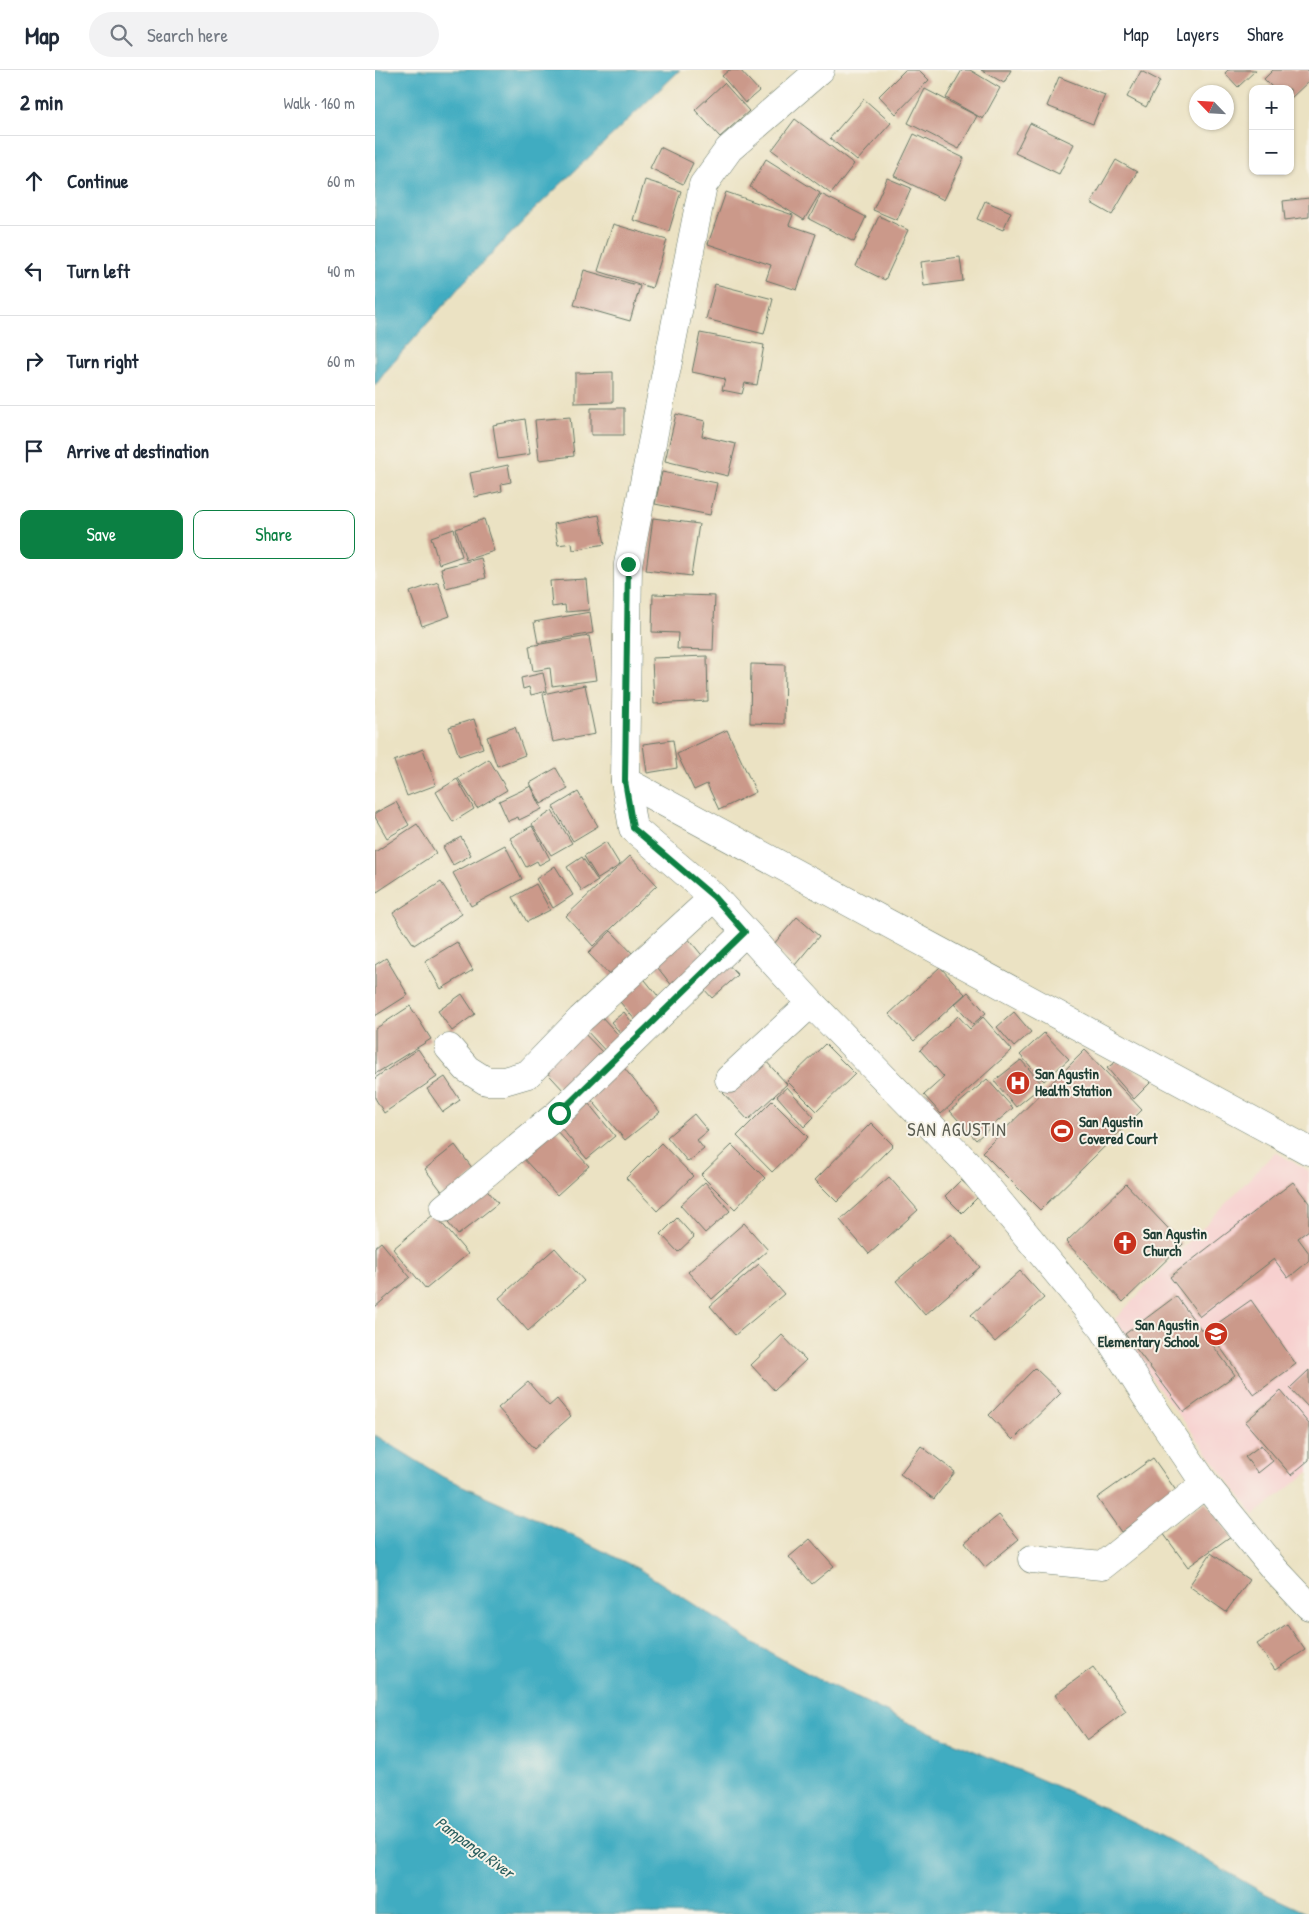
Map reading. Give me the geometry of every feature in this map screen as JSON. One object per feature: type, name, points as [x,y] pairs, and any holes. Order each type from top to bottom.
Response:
[{"type":"street","points":[[820,70],[729,150],[703,185],[628,564],[625,781],[633,828],[714,897],[811,1003],[966,1162],[1097,1320],[1205,1484],[1275,1570],[1309,1606]]},
{"type":"street","points":[[625,781],[1309,1151]]},
{"type":"street","points":[[449,1048],[467,1069],[486,1081],[504,1081],[528,1074],[581,1019],[714,897]]},
{"type":"street","points":[[444,1208],[559,1113],[745,932]]},
{"type":"street","points":[[729,1079],[811,1003]]},
{"type":"street","points":[[1032,1559],[1101,1566],[1205,1484]]},
{"type":"shaded area","name":"San Agustin Elementary School","points":[[1275,1152],[1309,1171],[1309,1472],[1254,1515],[1120,1336],[1124,1332],[1115,1319]]},
{"type":"water","points":[[375,70],[680,70],[535,209],[463,283],[375,386]]},
{"type":"water","name":"Pampanga River","points":[[375,1435],[443,1477],[563,1531],[639,1569],[762,1648],[820,1680],[907,1722],[1070,1792],[1142,1826],[1262,1892],[1309,1914],[375,1914]]},
{"type":"building","points":[[729,70],[740,70],[759,91],[745,103],[722,76]]},
{"type":"building","points":[[905,70],[919,70],[929,80],[896,114],[879,96]]},
{"type":"building","points":[[962,70],[970,70],[1000,88],[983,119],[946,98]]},
{"type":"building","points":[[981,70],[1011,70],[1004,83]]},
{"type":"building","points":[[1228,70],[1256,70],[1238,87],[1225,73]]},
{"type":"building","points":[[1273,70],[1309,70],[1309,81],[1294,95],[1294,85],[1270,85],[1264,79]]},
{"type":"building","points":[[1141,71],[1160,81],[1146,107],[1127,97]]},
{"type":"building","points":[[1059,77],[1105,95],[1093,124],[1047,106]]},
{"type":"building","points":[[724,83],[749,111],[720,137],[695,110]]},
{"type":"building","points":[[925,89],[977,116],[959,149],[908,123]]},
{"type":"building","points":[[864,99],[891,123],[857,161],[830,138]]},
{"type":"building","points":[[795,119],[854,164],[831,194],[772,150]]},
{"type":"building","points":[[1030,123],[1074,144],[1059,174],[1015,153]]},
{"type":"building","points":[[914,134],[964,158],[944,200],[894,176]]},
{"type":"building","points":[[660,147],[693,163],[683,184],[650,168]]},
{"type":"building","points":[[766,159],[820,193],[804,220],[750,187]]},
{"type":"building","points":[[1116,160],[1137,172],[1112,215],[1091,203]]},
{"type":"building","points":[[887,178],[911,188],[897,220],[873,210]]},
{"type":"building","points":[[645,180],[681,191],[669,231],[633,220]]},
{"type":"building","points":[[726,192],[793,215],[789,225],[816,234],[797,290],[766,280],[771,265],[708,244]]},
{"type":"building","points":[[821,194],[866,217],[854,242],[809,219]]},
{"type":"building","points":[[1309,198],[1309,217],[1285,220],[1283,201]]},
{"type":"building","points":[[985,201],[1011,212],[1003,230],[977,219]]},
{"type":"building","points":[[879,216],[908,230],[885,280],[856,266]]},
{"type":"building","points":[[613,224],[667,240],[652,288],[598,271]]},
{"type":"building","points":[[960,257],[963,281],[924,286],[921,262]]},
{"type":"building","points":[[584,270],[640,286],[630,321],[574,305]]},
{"type":"building","points":[[715,284],[773,299],[764,334],[706,319]]},
{"type":"building","points":[[700,333],[764,345],[757,385],[745,383],[742,394],[722,390],[725,379],[692,372]]},
{"type":"building","points":[[613,372],[613,402],[575,403],[575,373]]},
{"type":"building","points":[[591,408],[624,408],[624,435],[591,435]]},
{"type":"building","points":[[676,414],[705,421],[702,436],[736,444],[728,476],[665,461]]},
{"type":"building","points":[[570,417],[574,456],[539,460],[535,420]]},
{"type":"building","points":[[525,419],[530,454],[498,459],[493,425]]},
{"type":"building","points":[[508,465],[511,482],[501,484],[502,491],[475,497],[470,473]]},
{"type":"building","points":[[662,472],[717,483],[710,515],[655,504]]},
{"type":"building","points":[[599,515],[605,544],[573,550],[572,543],[558,545],[554,524]]},
{"type":"building","points":[[653,518],[699,524],[691,576],[646,570]]},
{"type":"building","points":[[484,519],[494,551],[466,560],[456,529]]},
{"type":"building","points":[[454,529],[462,556],[439,564],[431,537]]},
{"type":"building","points":[[481,558],[486,578],[446,588],[441,568]]},
{"type":"building","points":[[586,579],[589,610],[566,612],[565,605],[552,607],[550,581]]},
{"type":"building","points":[[438,582],[450,616],[422,626],[410,592]]},
{"type":"building","points":[[653,594],[715,596],[713,650],[677,649],[678,633],[652,632]]},
{"type":"building","points":[[590,612],[593,633],[538,643],[534,622]]},
{"type":"building","points":[[589,636],[596,680],[552,686],[550,668],[533,671],[529,646]]},
{"type":"building","points":[[707,656],[708,701],[654,704],[652,658]]},
{"type":"building","points":[[751,664],[785,665],[784,724],[750,723]]},
{"type":"building","points":[[543,673],[547,691],[531,695],[529,687],[523,689],[521,678]]},
{"type":"building","points":[[585,685],[595,734],[553,742],[543,694]]},
{"type":"building","points":[[474,719],[483,748],[459,756],[449,727]]},
{"type":"building","points":[[515,727],[525,755],[497,766],[487,737]]},
{"type":"building","points":[[727,730],[756,792],[719,810],[707,784],[694,790],[677,754]]},
{"type":"building","points":[[673,740],[677,768],[647,773],[643,744]]},
{"type":"building","points":[[423,749],[436,785],[407,796],[394,761]]},
{"type":"building","points":[[489,759],[507,790],[477,808],[458,778]]},
{"type":"building","points":[[556,768],[568,789],[541,804],[530,783]]},
{"type":"building","points":[[457,779],[474,809],[453,822],[436,792]]},
{"type":"building","points":[[531,786],[542,809],[519,820],[518,817],[508,821],[499,801]]},
{"type":"building","points":[[578,792],[598,826],[573,841],[553,807]]},
{"type":"building","points":[[396,802],[409,825],[387,838],[375,817],[375,813]]},
{"type":"building","points":[[552,811],[572,843],[551,855],[532,824]]},
{"type":"building","points":[[417,824],[436,853],[377,892],[375,888],[375,852]]},
{"type":"building","points":[[532,826],[550,859],[539,865],[537,861],[526,867],[510,838]]},
{"type":"building","points":[[461,837],[471,855],[453,865],[443,847]]},
{"type":"building","points":[[606,842],[620,865],[598,879],[584,856]]},
{"type":"building","points":[[505,845],[522,879],[471,906],[453,873]]},
{"type":"building","points":[[630,856],[657,885],[593,946],[566,916]]},
{"type":"building","points":[[582,857],[598,881],[582,891],[567,867]]},
{"type":"building","points":[[555,866],[573,895],[553,908],[536,879]]},
{"type":"building","points":[[441,882],[462,914],[414,945],[393,913]]},
{"type":"building","points":[[536,884],[550,910],[527,922],[513,897]]},
{"type":"building","points":[[797,917],[819,936],[795,965],[773,945]]},
{"type":"building","points":[[611,931],[636,957],[613,979],[588,953]]},
{"type":"building","points":[[687,937],[710,965],[677,992],[654,963]]},
{"type":"building","points":[[457,942],[473,970],[441,989],[425,961]]},
{"type":"building","points":[[721,957],[738,975],[712,998],[696,980]]},
{"type":"building","points":[[386,958],[408,995],[375,1016],[375,965]]},
{"type":"building","points":[[940,967],[965,994],[914,1041],[889,1014]]},
{"type":"building","points":[[641,975],[666,1006],[641,1027],[615,996]]},
{"type":"building","points":[[968,992],[986,1013],[973,1024],[955,1004]]},
{"type":"building","points":[[462,994],[475,1014],[452,1031],[438,1011]]},
{"type":"building","points":[[410,1006],[431,1039],[375,1074],[375,1029]]},
{"type":"building","points":[[624,1012],[638,1030],[626,1040],[611,1022]]},
{"type":"building","points":[[1014,1012],[1031,1032],[1014,1047],[997,1027]]},
{"type":"building","points":[[600,1015],[625,1042],[610,1056],[585,1029]]},
{"type":"building","points":[[958,1016],[970,1029],[983,1017],[1012,1050],[941,1114],[924,1095],[944,1077],[920,1050]]},
{"type":"building","points":[[580,1029],[604,1054],[564,1091],[540,1065]]},
{"type":"building","points":[[1044,1033],[1069,1059],[1044,1081],[1020,1055]]},
{"type":"building","points":[[825,1044],[855,1074],[817,1111],[787,1081]]},
{"type":"building","points":[[418,1049],[437,1077],[384,1113],[375,1098],[375,1078]]},
{"type":"building","name":"San Agustin Covered Court","points":[[1085,1050],[1142,1110],[1040,1210],[982,1152]]},
{"type":"building","points":[[763,1058],[787,1084],[748,1120],[723,1093]]},
{"type":"building","name":"San Agustin Health Station","points":[[1021,1060],[1043,1085],[1016,1107],[994,1081]]},
{"type":"building","points":[[1118,1060],[1151,1082],[1134,1099],[1107,1068]]},
{"type":"building","points":[[620,1063],[660,1112],[625,1140],[585,1092]]},
{"type":"building","points":[[445,1077],[460,1100],[443,1112],[427,1089]]},
{"type":"building","points":[[987,1079],[1013,1108],[976,1140],[950,1111]]},
{"type":"building","points":[[787,1087],[814,1117],[804,1127],[777,1096]]},
{"type":"building","points":[[585,1099],[615,1136],[587,1159],[557,1123]]},
{"type":"building","points":[[772,1101],[808,1137],[772,1172],[737,1136]]},
{"type":"building","points":[[694,1114],[708,1131],[697,1140],[704,1149],[688,1162],[667,1137]]},
{"type":"building","points":[[871,1123],[893,1145],[837,1202],[815,1180]]},
{"type":"building","points":[[553,1127],[589,1166],[557,1195],[521,1156]]},
{"type":"building","points":[[661,1143],[693,1176],[657,1211],[626,1178]]},
{"type":"building","points":[[455,1145],[476,1173],[446,1197],[425,1169]]},
{"type":"building","points":[[732,1145],[765,1178],[735,1209],[701,1175]]},
{"type":"building","points":[[889,1177],[918,1210],[869,1254],[840,1220]]},
{"type":"building","points":[[961,1180],[979,1196],[962,1213],[945,1196]]},
{"type":"building","points":[[705,1182],[730,1211],[705,1233],[680,1205]]},
{"type":"building","points":[[1293,1182],[1309,1203],[1309,1230],[1298,1238],[1309,1253],[1309,1261],[1288,1278],[1274,1259],[1200,1316],[1170,1277]]},
{"type":"building","name":"San Agustin Church","points":[[1126,1184],[1183,1244],[1123,1302],[1066,1242]]},
{"type":"building","points":[[484,1186],[498,1203],[458,1235],[444,1218]]},
{"type":"building","points":[[434,1214],[468,1254],[426,1289],[393,1249]]},
{"type":"building","points":[[677,1218],[694,1237],[678,1252],[661,1234]]},
{"type":"building","points":[[744,1223],[768,1250],[712,1299],[688,1272]]},
{"type":"building","points":[[951,1234],[980,1267],[925,1315],[896,1281]]},
{"type":"building","points":[[381,1242],[410,1277],[375,1307],[375,1247]]},
{"type":"building","points":[[555,1248],[584,1281],[528,1331],[499,1298]]},
{"type":"building","points":[[759,1264],[784,1294],[735,1335],[710,1306]]},
{"type":"building","points":[[1020,1271],[1044,1298],[995,1342],[971,1315]]},
{"type":"building","points":[[1176,1296],[1235,1375],[1184,1412],[1125,1334]]},
{"type":"building","points":[[1251,1300],[1296,1364],[1254,1395],[1208,1330]]},
{"type":"building","points":[[782,1335],[806,1360],[774,1390],[751,1365]]},
{"type":"building","points":[[1035,1368],[1061,1393],[1013,1440],[989,1415]]},
{"type":"building","points":[[1309,1370],[1309,1408],[1290,1388]]},
{"type":"building","points":[[528,1382],[549,1406],[557,1399],[571,1416],[534,1449],[498,1408]]},
{"type":"building","points":[[1281,1391],[1309,1424],[1309,1460],[1291,1475],[1245,1422]]},
{"type":"building","points":[[1261,1445],[1273,1461],[1258,1473],[1245,1457]]},
{"type":"building","points":[[921,1446],[955,1472],[934,1499],[900,1474]]},
{"type":"building","points":[[1153,1458],[1177,1492],[1121,1532],[1097,1498]]},
{"type":"building","points":[[1205,1502],[1231,1536],[1188,1567],[1163,1533]]},
{"type":"building","points":[[999,1515],[1019,1539],[985,1567],[965,1542]]},
{"type":"building","points":[[810,1539],[834,1566],[812,1584],[789,1557]]},
{"type":"building","points":[[1211,1553],[1249,1580],[1226,1612],[1189,1586]]},
{"type":"building","points":[[1287,1624],[1305,1650],[1275,1670],[1257,1644]]},
{"type":"building","points":[[1093,1667],[1126,1711],[1087,1740],[1055,1695]]},
{"type":"place","name":"San Agustin Health Station","points":[[1018,1083]]},
{"type":"place","name":"San Agustin Covered Court","points":[[1062,1131]]},
{"type":"place","name":"San Agustin Church","points":[[1125,1243]]},
{"type":"place","name":"San Agustin Elementary School","points":[[1216,1334]]},
{"type":"district","name":"SAN AGUSTIN","points":[[957,1130]]},
{"type":"route","points":[[559,1113],[745,932],[714,897],[633,828],[625,781],[628,564]]}]
